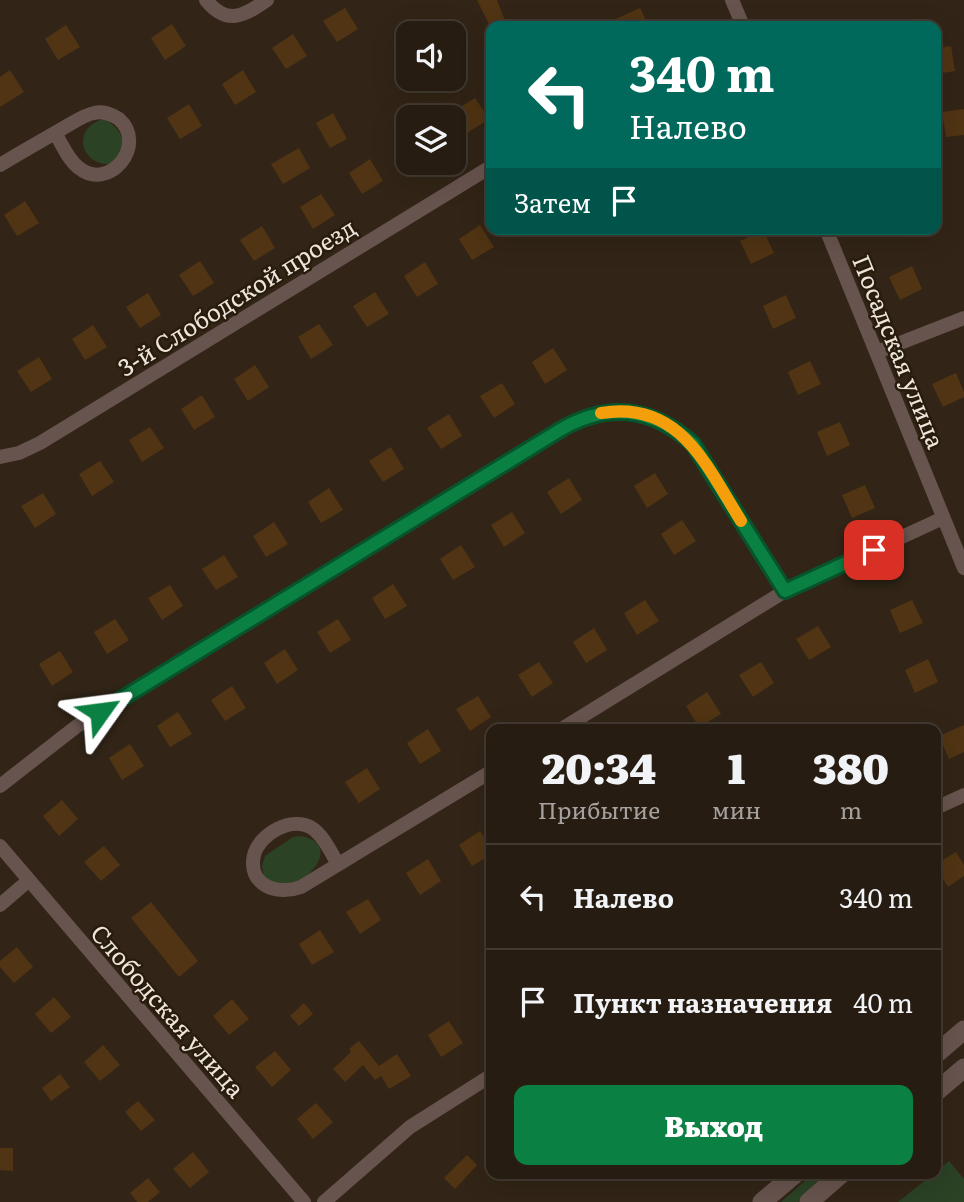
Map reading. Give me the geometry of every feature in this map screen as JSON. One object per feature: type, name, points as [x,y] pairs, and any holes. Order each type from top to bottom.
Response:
[{"type":"street","points":[[206,0],[215,11],[226,16],[238,16],[267,0]]},
{"type":"street","points":[[733,0],[741,21]]},
{"type":"street","points":[[0,165],[55,132],[94,113],[106,113],[125,126],[130,137],[129,149],[116,168],[103,174],[91,174],[72,161],[55,132]]},
{"type":"street","name":"3-й Слободской проезд","points":[[0,457],[19,453],[40,443],[486,170]]},
{"type":"street","name":"Посадская улица","points":[[829,235],[964,568]]},
{"type":"street","points":[[877,352],[964,318]]},
{"type":"street","points":[[0,786],[77,726],[560,430],[593,415],[629,412],[647,416],[680,432],[693,444],[785,591]]},
{"type":"street","points":[[570,724],[785,591],[943,518]]},
{"type":"street","points":[[338,864],[313,828],[302,824],[290,824],[273,832],[258,845],[254,856],[258,878],[267,887],[289,892],[301,887],[486,775]]},
{"type":"street","points":[[941,806],[964,795]]},
{"type":"street","name":"Слободская улица","points":[[0,846],[27,881],[304,1202]]},
{"type":"street","points":[[0,905],[27,881]]},
{"type":"street","points":[[941,1050],[964,1030]]},
{"type":"street","points":[[941,1088],[964,1068]]},
{"type":"street","points":[[324,1202],[410,1127],[486,1079]]},
{"type":"street","points":[[762,1202],[789,1179]]},
{"type":"street","points":[[809,1202],[835,1179]]},
{"type":"green space","points":[[103,119],[117,129],[125,144],[117,163],[105,164],[96,161],[84,148],[86,132],[92,124]]},
{"type":"green space","points":[[302,836],[315,842],[320,849],[320,858],[315,867],[297,882],[288,885],[277,884],[264,877],[262,866],[265,856],[293,837]]},
{"type":"green space","points":[[949,1161],[964,1179],[964,1202],[898,1202],[927,1179],[941,1179],[941,1168]]},
{"type":"green space","points":[[807,1179],[825,1179],[798,1202],[781,1202]]},
{"type":"building","points":[[477,0],[497,0],[505,21],[488,21]]},
{"type":"building","points":[[345,8],[358,29],[337,42],[323,21]]},
{"type":"building","points":[[640,8],[646,21],[611,21]]},
{"type":"building","points":[[172,24],[186,46],[165,60],[151,38]]},
{"type":"building","points":[[66,25],[80,47],[58,60],[45,39]]},
{"type":"building","points":[[293,34],[307,56],[286,69],[272,48]]},
{"type":"building","points":[[951,46],[955,71],[941,73],[941,47]]},
{"type":"building","points":[[10,70],[24,92],[0,107],[0,77]]},
{"type":"building","points":[[243,70],[256,92],[235,105],[222,84]]},
{"type":"building","points":[[475,98],[486,114],[486,121],[467,133],[466,105],[464,105]]},
{"type":"building","points":[[189,104],[202,126],[180,139],[167,118]]},
{"type":"building","points":[[964,109],[964,135],[946,137],[942,112]]},
{"type":"building","points":[[333,113],[347,139],[330,148],[316,123]]},
{"type":"building","points":[[299,148],[310,168],[283,184],[271,164]]},
{"type":"building","points":[[370,159],[383,181],[362,194],[349,173]]},
{"type":"building","points":[[321,194],[335,215],[313,229],[300,207]]},
{"type":"building","points":[[25,201],[39,223],[17,236],[4,215]]},
{"type":"building","points":[[480,225],[494,247],[472,260],[459,239]]},
{"type":"building","points":[[262,226],[275,248],[254,261],[240,240]]},
{"type":"building","points":[[753,235],[765,235],[774,253],[751,264],[740,241]]},
{"type":"building","points":[[200,261],[214,283],[193,296],[179,275]]},
{"type":"building","points":[[425,262],[438,284],[417,297],[404,276]]},
{"type":"building","points":[[912,266],[922,289],[900,300],[889,277]]},
{"type":"building","points":[[375,292],[389,314],[367,327],[353,306]]},
{"type":"building","points":[[148,293],[161,315],[140,328],[126,307]]},
{"type":"building","points":[[786,295],[796,318],[773,329],[763,306]]},
{"type":"building","points":[[319,324],[333,345],[311,359],[298,337]]},
{"type":"building","points":[[93,325],[107,347],[85,360],[72,339]]},
{"type":"building","points":[[553,348],[567,370],[545,384],[532,362]]},
{"type":"building","points":[[39,357],[52,379],[31,392],[17,371]]},
{"type":"building","points":[[810,361],[821,384],[798,395],[788,372]]},
{"type":"building","points":[[255,365],[269,387],[248,401],[234,379]]},
{"type":"building","points":[[956,373],[964,397],[943,407],[932,384]]},
{"type":"building","points":[[502,383],[515,404],[494,418],[480,396]]},
{"type":"building","points":[[202,395],[215,417],[194,430],[181,409]]},
{"type":"building","points":[[449,414],[462,436],[441,449],[427,428]]},
{"type":"building","points":[[840,422],[850,445],[827,456],[817,432]]},
{"type":"building","points":[[150,427],[164,448],[142,462],[129,440]]},
{"type":"building","points":[[391,447],[404,469],[383,482],[369,461]]},
{"type":"building","points":[[100,461],[114,482],[92,496],[79,474]]},
{"type":"building","points":[[655,473],[668,494],[647,508],[634,486]]},
{"type":"building","points":[[569,478],[582,500],[561,514],[547,492]]},
{"type":"building","points":[[865,485],[875,508],[852,518],[842,495]]},
{"type":"building","points":[[329,488],[343,510],[321,523],[308,502]]},
{"type":"building","points":[[43,493],[56,514],[35,528],[21,506]]},
{"type":"building","points":[[512,512],[525,533],[504,547],[491,525]]},
{"type":"building","points":[[682,520],[696,541],[674,555],[661,534]]},
{"type":"building","points":[[274,522],[288,544],[266,557],[253,536]]},
{"type":"building","points":[[461,545],[475,567],[453,580],[440,559]]},
{"type":"building","points":[[224,555],[238,577],[216,590],[202,569]]},
{"type":"building","points":[[393,584],[407,606],[385,619],[372,598]]},
{"type":"building","points":[[170,585],[183,606],[162,620],[148,598]]},
{"type":"building","points":[[645,600],[659,621],[637,635],[624,613]]},
{"type":"building","points":[[912,600],[923,623],[900,633],[890,610]]},
{"type":"building","points":[[115,619],[129,640],[107,654],[94,632]]},
{"type":"building","points":[[338,619],[351,640],[330,653],[317,632]]},
{"type":"building","points":[[818,626],[831,647],[809,660],[796,639]]},
{"type":"building","points":[[594,628],[607,650],[586,663],[573,642]]},
{"type":"building","points":[[285,649],[298,670],[277,684],[264,663]]},
{"type":"building","points":[[60,651],[73,672],[52,686],[39,664]]},
{"type":"building","points":[[928,659],[938,682],[915,693],[905,670]]},
{"type":"building","points":[[539,662],[553,683],[532,697],[518,675]]},
{"type":"building","points":[[761,662],[774,683],[753,697],[739,675]]},
{"type":"building","points":[[232,686],[246,708],[225,721],[211,700]]},
{"type":"building","points":[[707,692],[721,714],[704,724],[697,724],[686,706]]},
{"type":"building","points":[[478,696],[491,717],[470,731],[456,709]]},
{"type":"building","points":[[178,712],[192,734],[170,747],[157,726]]},
{"type":"building","points":[[964,725],[964,752],[949,759],[941,735]]},
{"type":"building","points":[[428,729],[441,751],[420,764],[407,743]]},
{"type":"building","points":[[130,744],[144,766],[122,780],[109,758]]},
{"type":"building","points":[[367,768],[380,789],[359,803],[345,782]]},
{"type":"building","points":[[62,800],[78,819],[59,836],[43,816]]},
{"type":"building","points":[[480,831],[486,840],[486,858],[472,866],[459,845]]},
{"type":"building","points":[[104,846],[120,865],[101,881],[84,862]]},
{"type":"building","points":[[956,852],[964,865],[964,876],[948,887],[941,876],[941,861]]},
{"type":"building","points":[[428,859],[441,881],[420,895],[406,873]]},
{"type":"building","points":[[368,899],[381,920],[360,934],[346,912]]},
{"type":"building","points":[[151,902],[198,961],[179,977],[131,918]]},
{"type":"building","points":[[320,930],[334,952],[312,965],[299,944]]},
{"type":"building","points":[[17,947],[33,967],[14,983],[0,967],[0,961]]},
{"type":"building","points":[[54,997],[71,1017],[51,1033],[35,1014]]},
{"type":"building","points":[[232,999],[249,1019],[229,1035],[213,1016]]},
{"type":"building","points":[[304,1003],[313,1014],[299,1026],[290,1016]]},
{"type":"building","points":[[449,1021],[463,1043],[441,1057],[428,1035]]},
{"type":"building","points":[[359,1041],[379,1066],[397,1054],[411,1076],[389,1089],[381,1076],[375,1080],[363,1065],[345,1082],[333,1069]]},
{"type":"building","points":[[103,1045],[120,1065],[100,1081],[84,1062]]},
{"type":"building","points":[[275,1051],[291,1070],[272,1087],[255,1067]]},
{"type":"building","points":[[60,1074],[70,1087],[51,1101],[42,1088]]},
{"type":"building","points":[[138,1101],[155,1120],[141,1131],[125,1112]]},
{"type":"building","points":[[316,1103],[333,1122],[313,1139],[297,1119]]},
{"type":"building","points":[[0,1148],[13,1148],[13,1171],[0,1170]]},
{"type":"building","points":[[193,1152],[209,1172],[190,1188],[173,1169]]},
{"type":"building","points":[[467,1155],[477,1165],[455,1189],[444,1178]]},
{"type":"building","points":[[148,1178],[160,1192],[148,1202],[137,1202],[130,1193]]},
{"type":"slow traffic","points":[[601,413],[629,412],[647,416],[680,432],[693,444],[741,521]]},
{"type":"route","points":[[100,712],[560,430],[593,415],[629,412],[647,416],[680,432],[693,444],[785,591],[874,550]]}]
